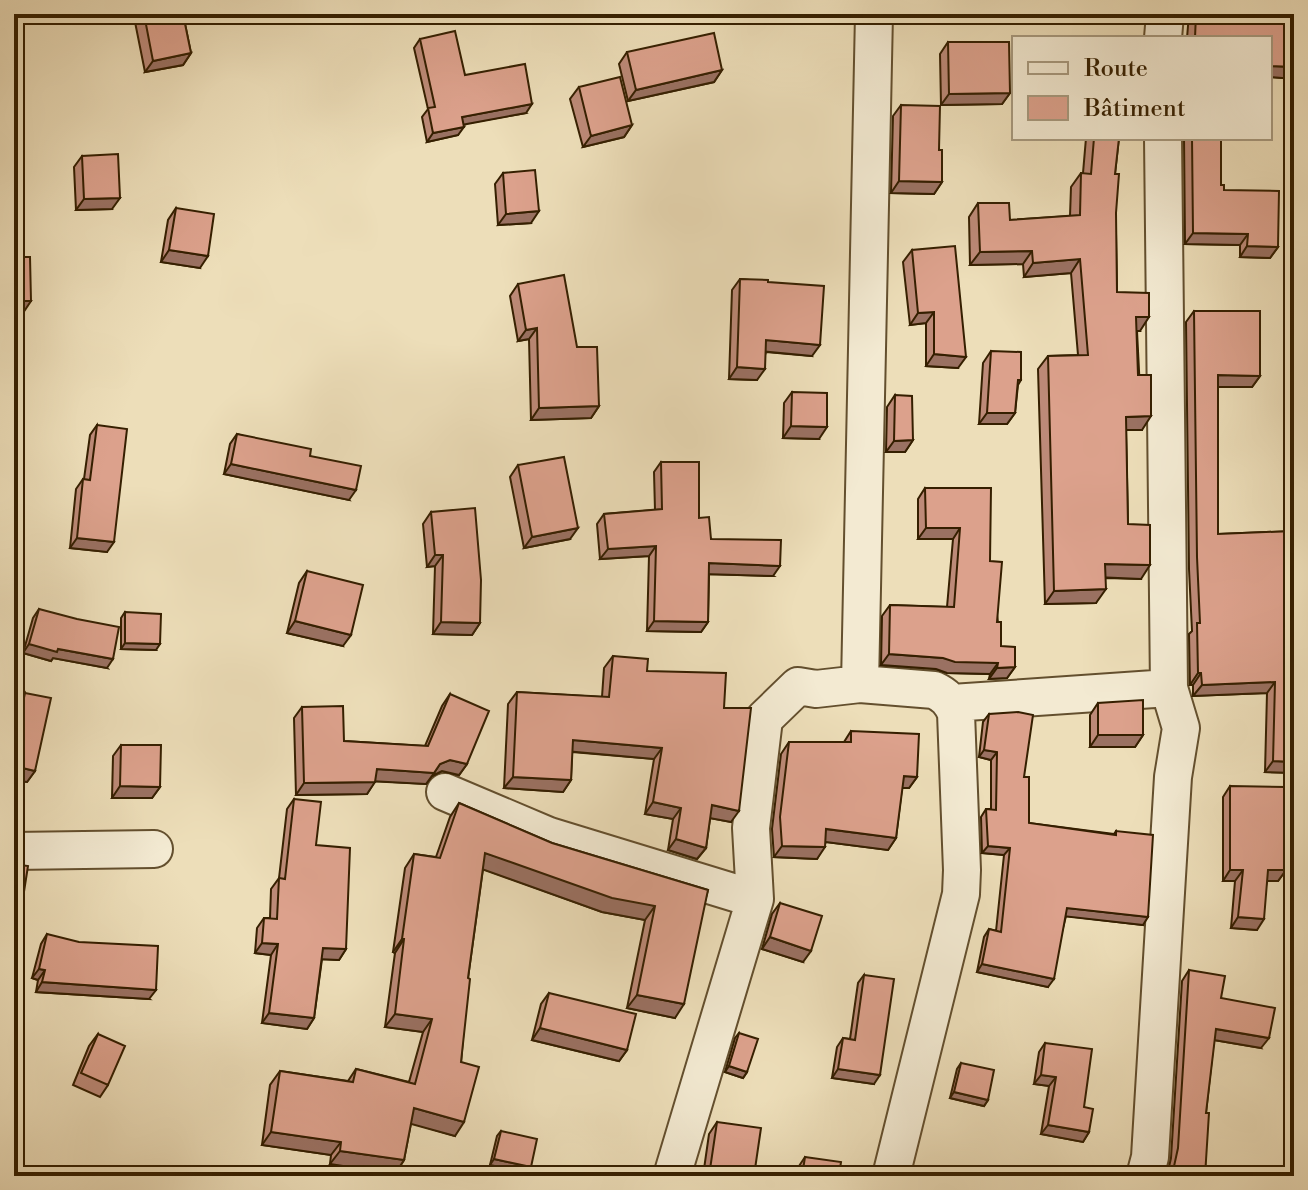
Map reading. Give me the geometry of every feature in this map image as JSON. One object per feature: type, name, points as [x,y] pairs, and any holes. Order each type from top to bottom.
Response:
[{"type":"street","points":[[860,684],[874,14]]},
{"type":"street","points":[[1163,36],[1165,14]]},
{"type":"street","points":[[1145,1176],[1150,1157],[1173,777],[1181,728],[1169,688],[1163,140]]},
{"type":"street","points":[[672,1176],[755,899],[751,828],[764,719],[798,686],[816,689],[860,684],[934,690],[943,694],[952,703],[957,728],[961,894],[891,1176]]},
{"type":"street","points":[[952,703],[1169,688]]},
{"type":"street","points":[[445,792],[549,836],[755,899]]},
{"type":"street","points":[[14,851],[154,849]]},
{"type":"building","points":[[144,14],[183,14],[191,53],[153,61]]},
{"type":"building","points":[[1196,14],[1294,14],[1294,67],[1272,66],[1272,36],[1195,36]]},
{"type":"building","points":[[455,31],[465,75],[525,64],[532,104],[462,117],[464,127],[433,133],[428,108],[435,107],[420,39]]},
{"type":"building","points":[[714,33],[722,70],[636,90],[627,52]]},
{"type":"building","points":[[948,42],[1009,42],[1010,93],[949,94]]},
{"type":"building","points":[[620,77],[632,125],[591,136],[579,87]]},
{"type":"building","points":[[901,105],[940,106],[942,182],[899,181]]},
{"type":"building","points":[[1094,140],[1119,140],[1115,174],[1119,174],[1117,292],[1149,293],[1149,317],[1136,317],[1138,375],[1151,375],[1151,416],[1126,417],[1128,524],[1150,525],[1150,565],[1105,564],[1106,589],[1054,591],[1048,356],[1088,355],[1080,259],[1033,263],[1032,251],[980,252],[978,203],[1009,203],[1010,220],[1080,215],[1081,173],[1091,174]]},
{"type":"building","points":[[1192,140],[1221,140],[1221,185],[1224,185],[1224,190],[1279,191],[1278,247],[1247,246],[1248,234],[1193,233]]},
{"type":"building","points":[[14,146],[22,181],[14,183]]},
{"type":"building","points":[[118,154],[120,198],[84,199],[82,156]]},
{"type":"building","points":[[535,170],[539,211],[506,214],[503,173]]},
{"type":"building","points":[[176,208],[214,214],[208,256],[169,250]]},
{"type":"building","points":[[955,246],[966,357],[934,354],[934,312],[918,313],[912,250]]},
{"type":"building","points":[[14,257],[30,257],[31,301],[14,301]]},
{"type":"building","points":[[564,275],[577,347],[597,347],[599,406],[539,408],[537,328],[526,330],[518,284]]},
{"type":"building","points":[[740,279],[824,286],[820,345],[766,340],[765,369],[737,367]]},
{"type":"building","points":[[1194,311],[1260,311],[1260,376],[1218,375],[1218,534],[1294,531],[1294,762],[1273,761],[1275,682],[1202,685],[1201,673],[1198,673],[1197,623],[1200,623]]},
{"type":"building","points":[[991,351],[1021,352],[1021,380],[1018,380],[1015,413],[987,413]]},
{"type":"building","points":[[1288,380],[1294,380],[1294,409],[1290,409]]},
{"type":"building","points":[[792,392],[827,393],[827,427],[791,426]]},
{"type":"building","points":[[895,395],[912,396],[913,440],[894,441]]},
{"type":"building","points":[[97,425],[127,429],[114,542],[77,538],[83,479],[90,480]]},
{"type":"building","points":[[237,434],[311,449],[310,456],[361,466],[356,490],[231,464]]},
{"type":"building","points":[[564,457],[578,528],[532,537],[518,465]]},
{"type":"building","points":[[661,462],[699,462],[699,518],[709,517],[711,539],[781,540],[780,566],[709,563],[708,622],[654,621],[656,546],[608,549],[604,514],[662,509]]},
{"type":"building","points":[[925,488],[991,488],[990,561],[1002,562],[997,622],[1001,622],[1001,646],[1015,647],[1015,667],[997,668],[998,663],[955,662],[943,658],[889,654],[890,605],[954,607],[960,528],[926,528]]},
{"type":"building","points":[[475,508],[481,580],[480,623],[441,622],[443,555],[435,555],[431,512]]},
{"type":"building","points":[[307,571],[363,585],[351,635],[295,621]]},
{"type":"building","points":[[39,609],[119,627],[113,659],[58,649],[57,652],[29,644]]},
{"type":"building","points":[[125,612],[161,614],[160,644],[125,643]]},
{"type":"building","points":[[613,656],[648,659],[647,671],[726,673],[724,708],[751,708],[739,811],[712,805],[706,848],[676,839],[681,808],[653,802],[662,748],[573,740],[571,780],[513,777],[517,692],[609,697]]},
{"type":"building","points":[[25,693],[51,698],[35,771],[14,766],[14,744]]},
{"type":"building","points":[[450,694],[489,711],[467,764],[450,760],[440,764],[434,773],[377,769],[375,782],[304,783],[302,707],[343,706],[344,741],[428,746]]},
{"type":"building","points":[[1143,700],[1143,735],[1098,735],[1098,703]]},
{"type":"building","points":[[1018,712],[1033,715],[1024,777],[1029,777],[1029,823],[1116,835],[1116,831],[1153,835],[1148,917],[1067,908],[1054,979],[982,964],[989,929],[1001,932],[1010,848],[988,846],[986,809],[996,810],[997,752],[984,750],[989,714]]},
{"type":"building","points":[[851,731],[919,734],[917,777],[904,776],[896,838],[826,829],[825,847],[782,846],[780,817],[789,742],[851,742]]},
{"type":"building","points":[[121,745],[161,745],[160,787],[120,786]]},
{"type":"building","points":[[1230,786],[1285,787],[1286,870],[1268,870],[1264,919],[1238,917],[1243,870],[1230,870]]},
{"type":"building","points":[[294,799],[321,802],[316,845],[350,848],[346,949],[323,948],[314,1018],[269,1013],[278,944],[262,943],[264,918],[277,919],[279,878],[285,879]]},
{"type":"building","points":[[459,803],[552,843],[708,890],[684,1004],[637,995],[655,906],[612,898],[485,853],[468,978],[461,1062],[479,1067],[464,1122],[414,1108],[404,1160],[340,1151],[341,1142],[271,1132],[280,1071],[353,1082],[356,1069],[415,1084],[432,1019],[395,1014],[414,854],[440,858]]},
{"type":"building","points":[[14,864],[28,866],[18,930],[14,929]]},
{"type":"building","points":[[780,903],[822,916],[811,951],[770,937]]},
{"type":"building","points":[[47,934],[79,942],[158,946],[156,990],[42,982],[45,970],[39,969]]},
{"type":"building","points":[[1189,970],[1225,976],[1221,998],[1275,1008],[1269,1038],[1216,1029],[1206,1113],[1209,1113],[1205,1176],[1170,1176],[1178,1148]]},
{"type":"building","points":[[864,975],[894,979],[880,1075],[838,1069],[843,1038],[855,1040]]},
{"type":"building","points":[[549,993],[636,1014],[627,1050],[540,1028]]},
{"type":"building","points":[[739,1033],[758,1039],[747,1072],[729,1066]]},
{"type":"building","points":[[98,1034],[125,1046],[108,1085],[81,1073]]},
{"type":"building","points":[[1045,1043],[1092,1049],[1084,1107],[1093,1109],[1089,1132],[1048,1125],[1056,1077],[1041,1075]]},
{"type":"building","points":[[961,1063],[994,1070],[988,1100],[954,1092]]},
{"type":"building","points":[[717,1122],[761,1128],[755,1169],[742,1167],[741,1176],[709,1176]]},
{"type":"building","points":[[501,1131],[537,1139],[531,1167],[494,1159]]},
{"type":"building","points":[[805,1157],[841,1162],[839,1176],[802,1176]]}]
